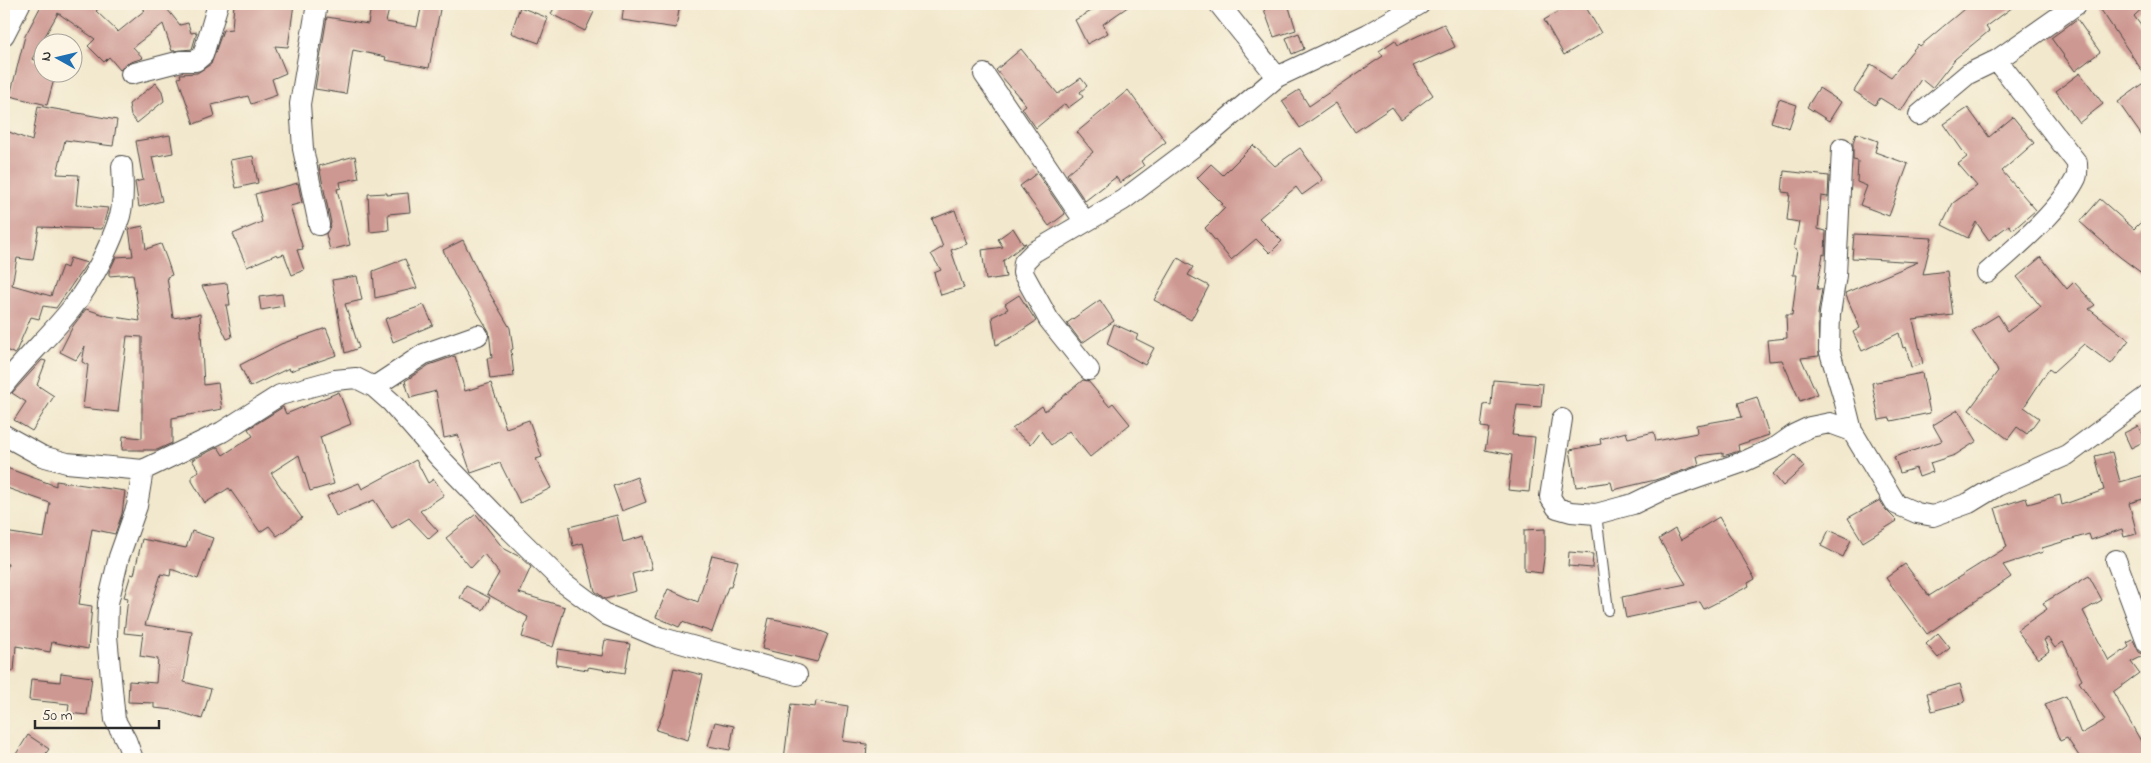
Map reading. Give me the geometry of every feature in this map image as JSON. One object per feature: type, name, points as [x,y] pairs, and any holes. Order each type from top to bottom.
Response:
[{"type":"street","points":[[4,35],[20,4]]},
{"type":"street","points":[[131,74],[181,61],[196,61],[204,55],[218,4]]},
{"type":"street","points":[[317,4],[300,104],[303,149],[319,224]]},
{"type":"street","points":[[1219,4],[1277,77]]},
{"type":"street","points":[[1089,370],[1049,320],[1023,273],[1024,262],[1034,252],[1123,200],[1204,139],[1277,77],[1348,44],[1420,4]]},
{"type":"street","points":[[1919,114],[1968,74],[1997,60],[2077,4]]},
{"type":"street","points":[[1987,273],[2022,243],[2047,215],[2076,177],[2077,163],[1997,60]]},
{"type":"street","points":[[984,74],[1085,222]]},
{"type":"street","points":[[1842,148],[1836,275],[1830,314],[1829,349],[1852,431],[1896,504],[1917,513],[1933,516],[1969,504],[1997,486],[2067,455],[2147,396]]},
{"type":"street","points":[[4,385],[73,307],[97,268],[120,216],[123,198],[122,166]]},
{"type":"street","points":[[374,387],[424,354],[478,335]]},
{"type":"street","points":[[4,435],[42,456],[67,462],[143,470],[222,432],[280,395],[335,380],[356,378],[374,387],[511,531],[564,583],[608,615],[660,637],[797,675]]},
{"type":"street","points":[[1562,419],[1550,497],[1557,508],[1571,512],[1596,514],[1633,504],[1660,490],[1718,472],[1778,446],[1795,434],[1810,427],[1830,423],[1852,431]]},
{"type":"street","points":[[133,759],[126,740],[115,720],[107,636],[108,603],[119,557],[136,506],[143,470]]},
{"type":"street","points":[[2116,560],[2147,643]]},
{"type":"lane","points":[[1596,514],[1608,610]]},
{"type":"building","points":[[42,4],[104,4],[96,11],[118,32],[145,10],[137,4],[163,4],[180,25],[188,23],[191,33],[197,32],[192,49],[172,51],[163,24],[133,47],[143,58],[128,63],[120,70],[109,57],[104,62],[88,46],[95,39],[58,13],[47,32],[32,32],[32,82],[53,82],[47,105],[10,96],[25,36]]},
{"type":"building","points":[[234,4],[294,4],[288,47],[275,46],[286,73],[272,79],[277,95],[251,104],[248,96],[212,105],[215,116],[194,124],[178,78],[181,77],[180,74],[197,73],[211,64],[223,30],[232,29]]},
{"type":"building","points":[[422,4],[441,4],[429,68],[385,60],[386,57],[353,50],[346,94],[315,89],[327,17],[368,24],[371,6],[389,9],[386,22],[417,27]]},
{"type":"building","points":[[556,4],[576,4],[594,12],[585,31],[551,14]]},
{"type":"building","points":[[624,4],[680,4],[676,28],[622,20]]},
{"type":"building","points":[[1104,4],[1132,4],[1103,24],[1108,33],[1087,44],[1075,20]]},
{"type":"building","points":[[1262,4],[1288,4],[1296,30],[1274,37]]},
{"type":"building","points":[[1572,4],[1584,4],[1601,33],[1564,55],[1544,20]]},
{"type":"building","points":[[1970,4],[2017,4],[1986,27],[1989,31],[1955,59],[1932,88],[1921,79],[1901,111],[1880,98],[1875,105],[1854,91],[1871,64],[1891,77],[1918,44],[1920,46]]},
{"type":"building","points":[[2097,4],[2147,4],[2134,16],[2147,34],[2147,78]]},
{"type":"building","points":[[520,7],[548,18],[539,43],[511,33]]},
{"type":"building","points":[[2077,19],[2100,52],[2075,71],[2051,38]]},
{"type":"building","points":[[1444,24],[1455,47],[1413,66],[1433,95],[1401,119],[1392,107],[1355,132],[1336,103],[1300,128],[1282,101],[1299,90],[1309,106],[1383,56],[1379,51],[1395,40],[1398,45]]},
{"type":"building","points":[[1299,33],[1304,49],[1292,54],[1286,38]]},
{"type":"building","points":[[1021,49],[1058,94],[1081,78],[1087,86],[1080,92],[1083,97],[1068,108],[1065,104],[1036,128],[1022,108],[1026,105],[996,70]]},
{"type":"building","points":[[2080,73],[2103,104],[2079,123],[2056,91]]},
{"type":"building","points":[[2147,81],[2147,143],[2118,102]]},
{"type":"building","points":[[156,83],[162,91],[164,101],[137,123],[131,116],[129,104]]},
{"type":"building","points":[[1819,88],[1841,102],[1829,121],[1807,107]]},
{"type":"building","points":[[1128,90],[1166,142],[1141,161],[1144,166],[1120,183],[1116,177],[1085,201],[1067,174],[1093,152],[1077,132]]},
{"type":"building","points":[[1779,99],[1797,105],[1789,128],[1771,122]]},
{"type":"building","points":[[38,106],[117,120],[113,146],[65,140],[57,174],[79,175],[76,205],[108,208],[102,229],[39,227],[33,260],[17,258],[12,285],[51,296],[62,266],[67,268],[70,258],[87,263],[56,308],[43,306],[39,319],[31,317],[15,354],[4,349],[4,130],[32,141]]},
{"type":"building","points":[[1968,108],[1989,137],[2013,117],[2034,143],[2002,171],[2036,210],[2013,230],[2009,225],[1989,240],[1976,222],[1968,238],[1942,225],[1953,203],[1977,186],[1958,164],[1967,157],[1944,124]]},
{"type":"building","points":[[1856,133],[1878,141],[1875,152],[1908,164],[1889,216],[1860,205],[1867,186],[1857,182],[1858,161],[1853,160],[1853,143]]},
{"type":"building","points":[[170,135],[173,153],[152,157],[162,201],[139,207],[135,182],[143,180],[136,141]]},
{"type":"building","points":[[1253,145],[1275,166],[1300,148],[1323,180],[1302,195],[1296,187],[1259,218],[1282,241],[1270,253],[1256,239],[1231,260],[1205,228],[1225,208],[1197,178],[1211,164],[1223,175]]},
{"type":"building","points":[[253,156],[258,183],[236,188],[230,160]]},
{"type":"building","points":[[355,156],[359,178],[340,182],[341,188],[337,189],[350,245],[330,250],[326,234],[331,223],[319,166]]},
{"type":"building","points":[[1784,171],[1829,176],[1828,197],[1821,196],[1818,229],[1826,231],[1825,255],[1823,254],[1817,289],[1822,289],[1818,314],[1819,356],[1801,358],[1817,394],[1800,401],[1782,360],[1769,361],[1767,340],[1787,338],[1786,315],[1792,315],[1797,275],[1793,275],[1797,250],[1794,249],[1799,222],[1787,220],[1790,193],[1782,192]]},
{"type":"building","points":[[1037,173],[1065,214],[1049,226],[1020,186]]},
{"type":"building","points":[[298,183],[302,203],[290,206],[303,249],[297,250],[304,270],[292,275],[284,254],[278,256],[277,254],[247,267],[233,234],[262,222],[255,194]]},
{"type":"building","points":[[387,193],[387,195],[408,193],[410,212],[388,214],[389,230],[370,232],[368,194]]},
{"type":"building","points":[[2100,199],[2134,229],[2147,216],[2147,277],[2120,257],[2080,222]]},
{"type":"building","points":[[955,210],[967,244],[951,250],[964,288],[941,295],[934,273],[941,270],[931,254],[943,247],[932,219]]},
{"type":"building","points":[[143,226],[146,249],[161,244],[172,275],[167,277],[173,318],[200,314],[204,385],[218,383],[222,409],[172,418],[172,443],[157,450],[122,450],[123,436],[142,438],[142,337],[127,336],[118,412],[83,408],[88,365],[82,362],[85,346],[76,360],[60,352],[73,326],[86,309],[108,316],[140,321],[133,274],[109,276],[109,272],[116,257],[133,256],[129,229]]},
{"type":"building","points":[[1013,228],[1023,244],[1026,243],[1003,261],[1006,277],[986,280],[982,250],[1003,247],[998,239]]},
{"type":"building","points":[[1854,234],[1932,238],[1923,274],[1947,271],[1953,315],[1913,320],[1923,364],[1911,367],[1906,347],[1903,348],[1899,333],[1862,351],[1853,332],[1860,328],[1845,293],[1918,262],[1852,258]]},
{"type":"building","points":[[463,240],[483,282],[510,328],[514,376],[490,379],[487,358],[492,358],[489,331],[456,277],[443,250]]},
{"type":"building","points":[[2041,257],[2067,289],[2074,282],[2095,305],[2089,309],[2129,340],[2111,364],[2084,344],[2053,372],[2049,369],[2024,407],[2039,418],[2027,434],[2017,427],[2008,439],[1969,410],[1998,371],[1972,331],[1998,315],[2008,331],[2041,307],[2017,277]]},
{"type":"building","points":[[1178,258],[1193,267],[1188,275],[1209,286],[1191,320],[1154,300]]},
{"type":"building","points":[[405,259],[417,288],[375,298],[373,271]]},
{"type":"building","points":[[357,276],[362,300],[345,304],[359,348],[345,353],[332,280]]},
{"type":"building","points":[[227,283],[230,305],[226,305],[232,337],[227,339],[202,286]]},
{"type":"building","points":[[282,294],[284,306],[261,310],[259,297]]},
{"type":"building","points":[[1019,295],[1036,321],[996,345],[992,317],[1008,309],[1005,304]]},
{"type":"building","points":[[1100,300],[1114,321],[1082,343],[1067,323]]},
{"type":"building","points":[[424,305],[433,325],[393,342],[385,319]]},
{"type":"building","points":[[1114,324],[1138,335],[1136,339],[1154,348],[1145,365],[1107,344]]},
{"type":"building","points":[[326,328],[337,355],[290,371],[289,368],[250,387],[240,365],[281,344]]},
{"type":"building","points":[[455,356],[465,391],[491,383],[506,428],[529,420],[542,457],[536,459],[551,488],[520,503],[500,463],[471,473],[458,435],[444,438],[436,391],[410,398],[405,381],[429,365]]},
{"type":"building","points":[[42,360],[46,361],[37,385],[54,396],[32,431],[14,420],[26,402],[12,393]]},
{"type":"building","points":[[1922,373],[1930,413],[1891,421],[1890,418],[1879,420],[1872,383]]},
{"type":"building","points":[[1083,380],[1088,381],[1109,406],[1113,403],[1130,424],[1090,457],[1069,431],[1051,445],[1041,431],[1031,444],[1012,429],[1042,406],[1045,411]]},
{"type":"building","points":[[1493,380],[1543,384],[1541,407],[1517,405],[1512,435],[1535,437],[1529,492],[1508,490],[1512,455],[1485,450],[1489,428],[1481,427],[1484,404],[1491,405]]},
{"type":"building","points":[[339,392],[351,424],[320,437],[334,484],[310,491],[299,455],[271,473],[302,518],[277,536],[269,526],[260,532],[229,488],[205,503],[192,481],[192,476],[199,471],[192,460],[218,447],[223,455],[253,436],[248,429],[283,407],[286,414]]},
{"type":"building","points":[[1757,397],[1769,435],[1738,445],[1739,451],[1723,456],[1723,453],[1697,456],[1699,465],[1655,480],[1613,490],[1611,482],[1576,487],[1570,450],[1601,444],[1600,439],[1626,432],[1628,438],[1654,432],[1656,441],[1697,433],[1696,425],[1742,417],[1738,403]]},
{"type":"building","points":[[1958,410],[1977,441],[1955,455],[1930,463],[1933,472],[1919,477],[1916,468],[1900,473],[1894,457],[1942,441],[1933,425]]},
{"type":"building","points":[[2138,426],[2145,441],[2131,448],[2124,433]]},
{"type":"building","points":[[2112,452],[2120,482],[2145,475],[2147,498],[2129,503],[2137,534],[2124,537],[2122,529],[2091,540],[2089,534],[2042,548],[2043,552],[2003,565],[2011,577],[1927,634],[1886,578],[1905,564],[1929,596],[2007,547],[1995,508],[2026,498],[2028,504],[2060,495],[2062,505],[2104,490],[2095,456]]},
{"type":"building","points":[[1795,455],[1804,467],[1783,486],[1773,474]]},
{"type":"building","points":[[416,460],[428,483],[434,479],[444,495],[420,511],[438,531],[429,539],[409,518],[392,528],[374,500],[336,516],[327,496],[359,483],[362,489]]},
{"type":"building","points":[[4,467],[56,486],[56,481],[125,491],[122,514],[115,534],[92,529],[79,604],[92,606],[88,649],[52,642],[50,652],[16,646],[14,671],[4,670],[4,586],[8,564],[4,563],[4,532],[44,538],[50,503],[4,487]]},
{"type":"building","points":[[637,477],[646,502],[622,511],[613,486]]},
{"type":"building","points":[[1880,500],[1886,510],[1897,521],[1863,542],[1848,518]]},
{"type":"building","points":[[476,514],[503,548],[520,557],[531,567],[519,593],[565,607],[553,647],[522,637],[528,617],[487,594],[499,573],[484,554],[471,568],[446,538]]},
{"type":"building","points":[[617,515],[623,542],[644,536],[652,569],[632,574],[636,591],[605,599],[595,591],[583,543],[573,546],[569,527]]},
{"type":"building","points":[[1719,517],[1755,579],[1748,583],[1749,586],[1704,609],[1700,602],[1626,618],[1622,597],[1686,584],[1659,539],[1675,529],[1681,540]]},
{"type":"building","points":[[1545,529],[1542,573],[1524,571],[1524,530]]},
{"type":"building","points":[[1829,530],[1851,540],[1843,557],[1821,546]]},
{"type":"building","points":[[192,531],[213,538],[198,579],[171,569],[170,576],[161,574],[145,625],[192,632],[184,682],[211,689],[202,719],[174,710],[154,708],[154,703],[128,702],[129,681],[156,683],[158,659],[140,656],[143,635],[124,633],[128,598],[124,597],[131,574],[134,575],[142,539],[186,548]]},
{"type":"building","points":[[1569,552],[1593,554],[1592,568],[1568,566]]},
{"type":"building","points":[[712,555],[738,561],[731,587],[728,587],[712,632],[682,622],[679,627],[656,617],[668,589],[698,602]]},
{"type":"building","points":[[2089,576],[2102,600],[2083,611],[2109,661],[2129,647],[2127,643],[2133,640],[2139,652],[2145,655],[2131,662],[2139,673],[2113,692],[2142,743],[2147,739],[2147,759],[2081,759],[2067,738],[2060,741],[2045,704],[2066,696],[2081,734],[2105,720],[2079,682],[2082,680],[2063,642],[2055,648],[2048,638],[2044,640],[2049,651],[2038,659],[2017,630],[2047,609],[2043,603]]},
{"type":"building","points":[[466,586],[490,598],[483,610],[460,598]]},
{"type":"building","points":[[769,618],[807,626],[828,634],[817,662],[762,649]]},
{"type":"building","points":[[1938,633],[1950,648],[1938,658],[1926,644]]},
{"type":"building","points":[[605,640],[630,644],[625,673],[588,667],[588,670],[556,665],[558,649],[602,656]]},
{"type":"building","points":[[674,668],[703,675],[688,740],[656,730],[664,712]]},
{"type":"building","points":[[61,673],[92,677],[87,715],[68,713],[69,704],[29,700],[31,679],[60,682]]},
{"type":"building","points":[[1960,684],[1965,702],[1932,711],[1927,693]]},
{"type":"building","points":[[816,701],[848,706],[843,741],[867,744],[866,759],[784,759],[791,704],[815,707]]},
{"type":"building","points":[[715,722],[734,726],[730,750],[708,746]]},
{"type":"building","points":[[28,735],[49,749],[42,759],[13,759]]}]
